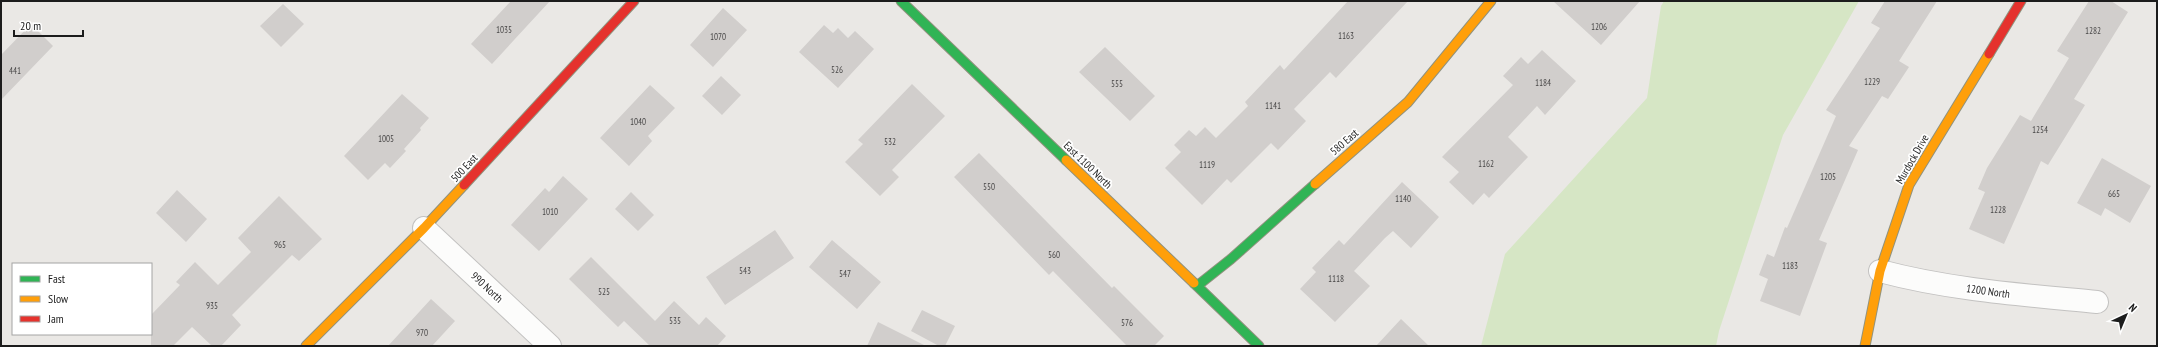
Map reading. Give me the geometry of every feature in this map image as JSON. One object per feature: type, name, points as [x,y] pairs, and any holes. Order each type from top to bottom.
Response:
[{"type":"street","name":"500 East","points":[[306,346],[424,228],[634,1]]},
{"type":"street","name":"East 1100 North","points":[[901,1],[1259,346]]},
{"type":"street","name":"580 East","points":[[1197,286],[1408,102],[1491,1]]},
{"type":"street","name":"Murdock Drive","points":[[1865,346],[1880,271],[1909,185],[2021,1]]},
{"type":"street","name":"990 North","points":[[424,228],[550,346]]},
{"type":"street","name":"1200 North","points":[[1880,271],[1911,279],[1996,292],[2097,302]]},
{"type":"green space","points":[[1664,1],[1859,1],[1783,135],[1719,331],[1716,346],[1481,346],[1505,254],[1647,98],[1661,6]]},
{"type":"building","points":[[511,1],[550,1],[492,64],[471,44]]},
{"type":"building","points":[[1348,1],[1408,1],[1336,78],[1330,72],[1294,109],[1306,121],[1278,150],[1271,143],[1231,183],[1227,179],[1202,205],[1165,168],[1181,152],[1174,145],[1189,130],[1196,136],[1205,127],[1216,138],[1248,106],[1245,102],[1280,65],[1284,70]]},
{"type":"building","points":[[1553,1],[1640,1],[1601,45]]},
{"type":"building","points":[[1885,1],[1937,1],[1899,61],[1909,67],[1888,99],[1882,96],[1849,146],[1858,150],[1819,240],[1827,243],[1800,316],[1760,301],[1768,279],[1759,275],[1767,254],[1774,257],[1785,227],[1787,228],[1836,116],[1826,110],[1880,28],[1871,23]]},
{"type":"building","points":[[2089,1],[2111,1],[2128,12],[2074,99],[2085,105],[2048,165],[2041,161],[2004,244],[1969,229],[1985,192],[1978,189],[1987,168],[2020,115],[2031,121],[2069,58],[2057,51]]},
{"type":"building","points":[[283,4],[304,24],[281,47],[260,26]]},
{"type":"building","points":[[723,8],[747,30],[713,67],[690,45]]},
{"type":"building","points":[[31,24],[53,46],[1,100],[1,55]]},
{"type":"building","points":[[824,25],[833,33],[838,28],[848,38],[855,31],[874,49],[838,88],[799,52]]},
{"type":"building","points":[[1105,47],[1155,96],[1130,121],[1079,72]]},
{"type":"building","points":[[1542,50],[1576,81],[1545,115],[1537,106],[1508,137],[1528,157],[1489,198],[1484,193],[1473,205],[1449,182],[1459,172],[1442,157],[1513,85],[1503,76],[1521,57],[1528,64]]},
{"type":"building","points":[[721,76],[741,95],[722,115],[702,96]]},
{"type":"building","points":[[912,84],[945,116],[892,170],[899,177],[880,196],[845,162],[863,144],[858,140]]},
{"type":"building","points":[[650,85],[675,108],[648,136],[652,141],[629,166],[600,138]]},
{"type":"building","points":[[402,94],[429,118],[420,128],[421,130],[404,149],[406,151],[390,168],[385,163],[368,180],[344,156]]},
{"type":"building","points":[[979,153],[1112,288],[1114,286],[1164,336],[1154,346],[1127,346],[1053,271],[1049,275],[954,177]]},
{"type":"building","points":[[2102,158],[2151,186],[2130,223],[2105,208],[2101,216],[2077,203]]},
{"type":"building","points":[[563,176],[588,199],[539,251],[511,225],[545,188],[549,192]]},
{"type":"building","points":[[1402,182],[1439,217],[1411,248],[1393,231],[1385,238],[1354,271],[1370,286],[1335,322],[1300,289],[1316,272],[1312,268],[1339,240],[1344,245]]},
{"type":"building","points":[[177,190],[207,219],[186,242],[156,213]]},
{"type":"building","points":[[631,192],[654,215],[638,231],[615,209]]},
{"type":"building","points":[[279,196],[322,239],[299,261],[292,255],[232,315],[241,325],[221,346],[212,346],[192,327],[173,346],[151,346],[152,314],[180,285],[176,282],[195,262],[218,285],[251,252],[238,238]]},
{"type":"building","points":[[775,230],[794,258],[725,305],[706,277]]},
{"type":"building","points":[[832,240],[881,282],[857,309],[809,267]]},
{"type":"building","points":[[591,257],[655,321],[674,301],[699,325],[706,317],[726,336],[717,346],[650,346],[624,321],[618,327],[569,279]]},
{"type":"building","points":[[431,299],[455,321],[432,346],[388,346]]},
{"type":"building","points":[[922,310],[955,326],[945,346],[939,346],[911,331]]},
{"type":"building","points":[[1401,319],[1429,346],[1376,346]]},
{"type":"building","points":[[878,322],[926,346],[867,346]]},
{"type":"traffic: fast","points":[[901,1],[1066,160]]},
{"type":"traffic: fast","points":[[1197,286],[1231,259],[1315,184]]},
{"type":"traffic: fast","points":[[1194,283],[1259,346]]},
{"type":"traffic: slow","points":[[1315,184],[1408,102],[1491,1]]},
{"type":"traffic: slow","points":[[1865,346],[1880,271],[1909,185],[1989,54]]},
{"type":"traffic: slow","points":[[1066,160],[1194,283]]},
{"type":"traffic: slow","points":[[306,346],[424,228],[464,185]]},
{"type":"traffic: jam","points":[[464,185],[634,1]]},
{"type":"traffic: jam","points":[[1989,54],[2021,1]]}]
